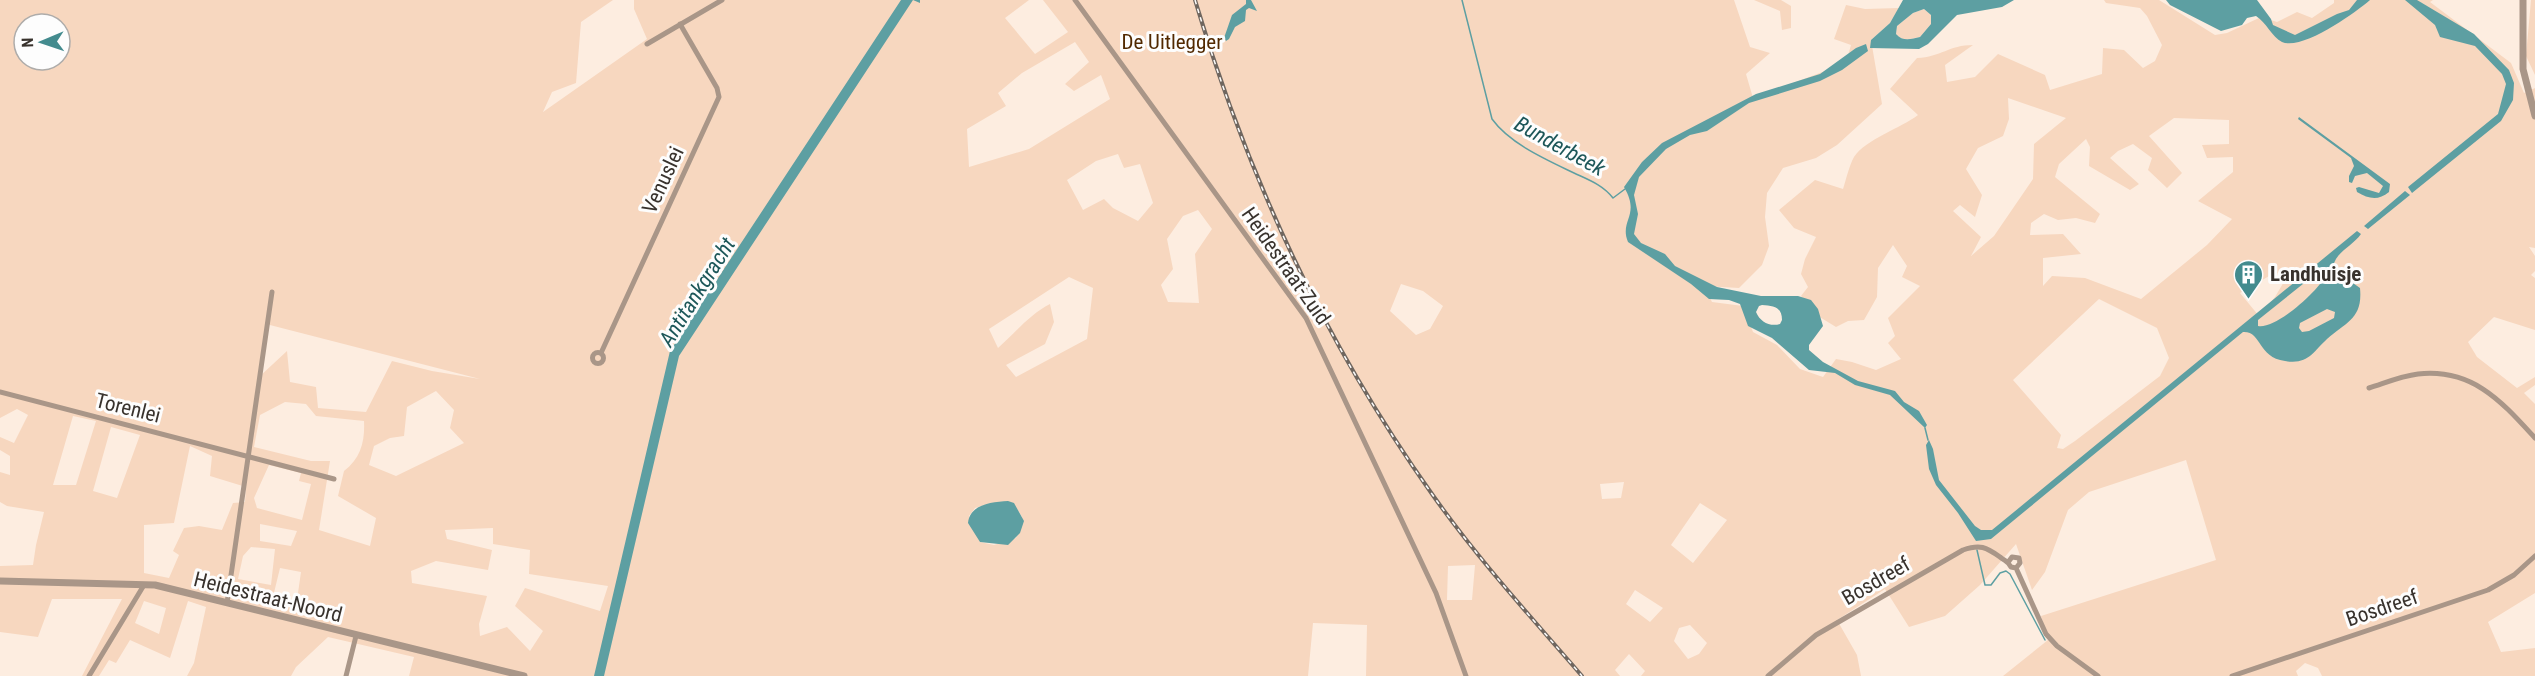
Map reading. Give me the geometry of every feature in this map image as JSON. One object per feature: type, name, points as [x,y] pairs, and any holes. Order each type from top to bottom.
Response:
[{"type":"street","points":[[647,44],[722,0]]},
{"type":"street","name":"Heidestraat-Zuid","points":[[1075,0],[1306,318],[1436,593],[1466,676]]},
{"type":"street","points":[[2523,0],[2523,69],[2535,116]]},
{"type":"street","name":"Venuslei","points":[[601,353],[719,97],[717,88],[680,24]]},
{"type":"street","points":[[227,603],[272,292]]},
{"type":"street","points":[[2369,388],[2418,374],[2470,381],[2503,403],[2535,438]]},
{"type":"street","name":"Torenlei","points":[[0,392],[334,479]]},
{"type":"street","name":"Bosdreef","points":[[1768,676],[1815,635],[1963,550],[1984,546],[2008,561],[2011,567],[2016,568],[2046,634],[2057,646],[2098,676]]},
{"type":"street","name":"Bosdreef","points":[[2232,676],[2488,590],[2514,575],[2535,556]]},
{"type":"street","name":"Bosdreef","points":[[2008,561],[2012,557],[2019,558],[2020,563],[2016,568]]},
{"type":"street","name":"Heidestraat-Noord","points":[[0,581],[162,587],[524,676]]},
{"type":"street","points":[[89,676],[144,585]]},
{"type":"street","points":[[346,676],[356,636]]},
{"type":"green space","name":"De Uitlegger","points":[[0,0],[613,0],[581,22],[576,83],[552,92],[543,112],[647,39],[634,9],[634,0],[1029,0],[1005,18],[1035,54],[1068,32],[1043,0],[1734,0],[1750,47],[1770,53],[1746,74],[1753,98],[1825,71],[1847,59],[1851,45],[1834,39],[1846,5],[1865,9],[1899,8],[1890,23],[1871,40],[1882,104],[1837,145],[1816,158],[1783,168],[1767,193],[1765,217],[1769,246],[1762,265],[1739,288],[1704,286],[1712,302],[1743,306],[1753,332],[1777,345],[1800,369],[1823,377],[1836,359],[1876,370],[1901,359],[1888,343],[1895,336],[1888,318],[1920,286],[1902,277],[1907,266],[1893,245],[1878,268],[1877,297],[1864,320],[1848,321],[1836,327],[1818,316],[1801,296],[1808,287],[1801,274],[1805,259],[1816,237],[1794,228],[1779,210],[1815,180],[1843,189],[1852,161],[1859,151],[1875,139],[1918,115],[1890,89],[1917,58],[1973,45],[1945,65],[1947,82],[1975,77],[1998,54],[2045,75],[2050,90],[2102,74],[2103,48],[2124,50],[2143,68],[2155,61],[2162,45],[2147,16],[2140,8],[2106,3],[2104,0],[2159,0],[2215,35],[2227,33],[2261,17],[2277,22],[2297,12],[2312,18],[2334,3],[2334,0],[2433,0],[2430,2],[2511,63],[2524,93],[2535,88],[2535,248],[2529,247],[2535,256],[2535,271],[2531,275],[2535,278],[2535,330],[2494,317],[2468,342],[2477,357],[2517,388],[2535,377],[2535,385],[2524,393],[2535,404],[2535,593],[2488,622],[2501,652],[2535,648],[2535,676],[2322,676],[2318,668],[2305,663],[2296,671],[2298,676],[2003,676],[2048,640],[2041,616],[2216,560],[2186,460],[2089,492],[2068,510],[2045,572],[2032,590],[2016,544],[1980,585],[1945,616],[1909,627],[1885,589],[1837,620],[1857,655],[1861,676],[1641,676],[1645,671],[1629,654],[1615,670],[1620,676],[1366,676],[1367,625],[1313,623],[1308,676],[409,676],[414,657],[328,637],[296,667],[291,676],[187,676],[194,663],[206,607],[188,601],[170,658],[130,640],[116,663],[109,660],[99,676],[82,676],[122,599],[52,599],[38,637],[0,632],[0,566],[33,565],[44,512],[7,506],[0,502],[0,472],[10,475],[10,456],[0,450],[0,437],[14,443],[28,415],[17,409],[0,418]],"holes":[[[1075,42],[1089,62],[1065,84],[1074,91],[1101,75],[1110,99],[1029,149],[969,167],[967,129],[1006,106],[998,93],[1022,73]],[[2008,98],[2066,118],[2034,144],[2033,179],[1994,236],[1971,256],[1981,237],[1953,211],[1960,205],[1975,217],[1982,195],[1966,169],[1978,148],[2003,136],[2009,119]],[[2174,118],[2229,120],[2229,144],[2202,145],[2207,158],[2233,157],[2233,172],[2198,201],[2232,219],[2207,245],[2141,299],[2085,278],[2052,276],[2043,286],[2043,258],[2081,254],[2063,234],[2030,235],[2031,223],[2044,214],[2058,220],[2076,218],[2095,223],[2100,214],[2055,177],[2059,164],[2086,139],[2090,147],[2089,166],[2130,190],[2139,184],[2110,158],[2118,151],[2133,144],[2152,158],[2148,170],[2167,188],[2182,173],[2149,136]],[[1118,154],[1124,168],[1140,164],[1153,203],[1138,221],[1113,208],[1104,199],[1083,210],[1067,180],[1096,161]],[[1198,210],[1212,229],[1195,254],[1199,303],[1168,302],[1161,285],[1173,269],[1167,239],[1183,216]],[[2276,272],[2285,280],[2275,297],[2259,316],[2240,293]],[[1069,277],[1093,288],[1087,339],[1016,377],[1006,365],[1045,344],[1054,322],[1050,304],[1029,318],[998,348],[989,329]],[[1401,284],[1423,291],[1443,306],[1430,329],[1416,335],[1390,311]],[[2099,299],[2157,328],[2169,358],[2160,376],[2075,441],[2063,449],[2057,448],[2061,435],[2013,380]],[[266,324],[480,379],[392,361],[366,412],[318,408],[316,387],[290,382],[287,351],[259,377]],[[436,391],[454,410],[450,428],[464,443],[396,476],[369,465],[374,446],[390,438],[404,436],[407,407]],[[285,402],[306,404],[316,416],[364,421],[361,449],[344,471],[338,496],[376,518],[370,546],[319,530],[330,461],[311,461],[254,447],[260,415]],[[73,416],[96,421],[76,485],[53,485]],[[111,427],[140,435],[117,498],[93,491]],[[190,446],[212,456],[210,476],[246,487],[245,502],[233,503],[222,530],[199,526],[184,528],[173,551],[179,555],[169,578],[144,573],[144,525],[174,523]],[[269,465],[301,473],[299,481],[311,484],[302,520],[257,508],[254,498]],[[1624,482],[1621,498],[1602,499],[1600,484]],[[991,503],[1017,509],[1022,517],[1016,538],[994,545],[980,542],[969,516],[975,508]],[[1700,503],[1727,520],[1693,563],[1671,545]],[[260,524],[297,531],[291,546],[260,541]],[[493,528],[493,544],[530,550],[529,574],[608,586],[600,611],[525,588],[515,606],[543,631],[530,651],[507,627],[480,636],[479,624],[487,596],[412,583],[411,571],[436,561],[488,570],[492,550],[447,539],[445,530]],[[251,547],[275,549],[271,585],[238,579],[243,556]],[[1475,565],[1472,600],[1447,600],[1448,566]],[[280,568],[301,572],[296,607],[272,601]],[[1635,590],[1663,608],[1650,622],[1626,604]],[[144,601],[166,608],[159,634],[135,623]],[[1690,625],[1707,643],[1699,654],[1688,659],[1674,641],[1679,628]]]},
{"type":"green space","points":[[1754,0],[1781,0],[1791,6],[1791,28],[1782,30],[1780,11]]},
{"type":"green space","points":[[2531,0],[2535,0],[2535,75],[2526,56]]},
{"type":"green space","points":[[1924,9],[1931,15],[1931,24],[1920,37],[1904,39],[1896,34],[1897,26],[1913,13]]},
{"type":"water","name":"Antitankgracht","points":[[901,0],[913,0],[679,356],[604,676],[594,676],[670,351]]},
{"type":"water","points":[[1246,0],[1251,0],[1257,11],[1249,8],[1246,10],[1245,21],[1235,27],[1226,41],[1224,38],[1232,15],[1246,4]]},
{"type":"water","points":[[1903,0],[2014,0],[2002,7],[1957,15],[1928,44],[1919,49],[1870,48],[1871,40],[1890,23]],"holes":[[[1924,9],[1931,15],[1931,24],[1920,37],[1904,39],[1896,34],[1897,26],[1913,13]]]},
{"type":"water","points":[[2166,0],[2257,0],[2273,25],[2295,35],[2349,10],[2357,0],[2370,0],[2328,29],[2302,41],[2291,43],[2278,40],[2256,16],[2247,18],[2242,25],[2221,31],[2170,5]]},
{"type":"water","points":[[2405,0],[2417,0],[2474,34],[2509,70],[2514,83],[2513,100],[2501,121],[2412,193],[2408,187],[2498,114],[2506,84],[2502,74],[2475,46],[2440,37],[2435,25]]},
{"type":"water","points":[[1866,44],[1868,51],[1842,70],[1820,81],[1749,103],[1707,131],[1690,135],[1666,149],[1639,177],[1634,195],[1638,214],[1634,234],[1641,243],[1665,254],[1675,266],[1717,287],[1761,296],[1798,296],[1811,300],[1818,309],[1823,326],[1809,345],[1809,350],[1823,362],[1858,381],[1895,391],[1904,402],[1919,411],[1927,425],[1925,428],[1890,395],[1855,385],[1835,373],[1809,370],[1772,338],[1748,326],[1740,304],[1729,300],[1709,299],[1691,284],[1628,242],[1626,235],[1631,205],[1624,187],[1642,162],[1662,143],[1756,94],[1820,74],[1856,48]],"holes":[[[1762,305],[1774,307],[1781,312],[1780,324],[1769,324],[1758,316],[1756,312]]]},
{"type":"water","points":[[2299,117],[2390,184],[2389,192],[2381,197],[2373,198],[2357,192],[2356,188],[2359,187],[2379,193],[2383,186],[2367,173],[2355,176],[2352,183],[2349,182],[2354,166],[2351,158],[2298,119]]},
{"type":"water","points":[[2405,191],[2410,195],[2368,229],[2364,226]]},
{"type":"water","points":[[2357,231],[2361,234],[2340,254],[2333,269],[2360,288],[2359,307],[2347,324],[2309,356],[2293,362],[2276,359],[2264,350],[2254,336],[2243,332],[1991,539],[1976,541],[1936,485],[1929,469],[1926,445],[1929,440],[1939,480],[1975,526],[1981,530],[1992,530]],"holes":[[[2323,268],[2327,272],[2323,279],[2297,307],[2275,322],[2266,326],[2258,326],[2258,320]],[[2327,309],[2335,312],[2334,318],[2309,331],[2302,332],[2299,328],[2300,323]]]},
{"type":"water","points":[[1008,501],[1014,503],[1024,521],[1020,533],[1008,545],[980,542],[968,523],[973,512],[989,503]]},
{"type":"waterway","name":"Bunderbeek","points":[[1462,0],[1492,119],[1519,144],[1552,163],[1595,183],[1613,198],[1625,189]]},
{"type":"waterway","name":"Bunderbeek","points":[[1925,428],[1928,440]]},
{"type":"waterway","name":"Bunderbeek","points":[[1977,550],[1985,585],[1991,585],[2000,573],[2006,571],[2010,574],[2045,640]]},
{"type":"railway","points":[[1195,0],[1239,131],[1265,194],[1293,257],[1357,378],[1449,518],[1582,676]]},
{"type":"place","name":"Landhuisje","points":[[2249,300]]}]
